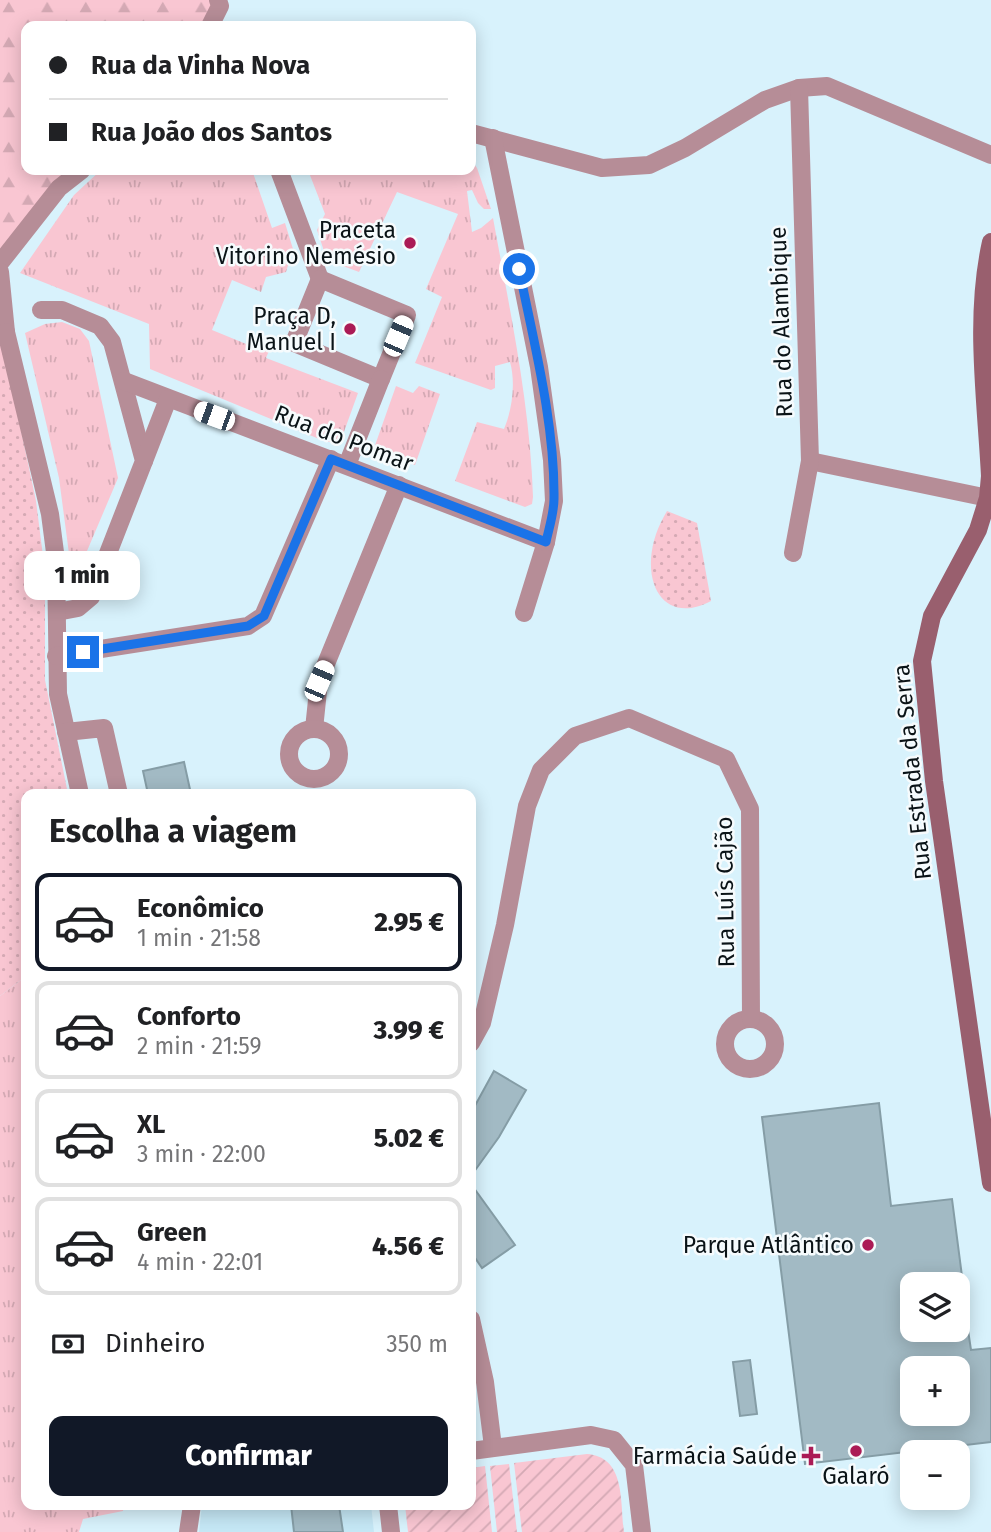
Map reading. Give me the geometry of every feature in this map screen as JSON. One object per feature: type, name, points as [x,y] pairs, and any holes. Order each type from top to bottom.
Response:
[{"type":"street","points":[[212,21],[220,6],[218,0]]},
{"type":"street","points":[[476,134],[602,169],[649,165],[685,148],[765,100],[799,88],[827,86],[991,155]]},
{"type":"street","name":"Rua do Alambique","points":[[793,553],[810,461],[799,88]]},
{"type":"street","points":[[493,138],[539,367],[551,447],[554,501],[546,542],[524,613]]},
{"type":"street","points":[[0,262],[59,188],[76,175]]},
{"type":"street","points":[[281,175],[320,279],[294,343],[381,379]]},
{"type":"street","name":"Rua Estrada da Serra","points":[[991,242],[981,309],[990,476],[988,498],[978,530],[932,616],[922,661],[934,781],[991,1183]]},
{"type":"street","points":[[0,272],[3,331],[50,514],[56,560],[58,694],[79,789]]},
{"type":"street","points":[[56,656],[248,626],[264,616],[381,379],[407,315],[320,279]]},
{"type":"street","points":[[41,310],[62,310],[100,326],[112,342],[144,461]]},
{"type":"street","name":"Rua do Pomar","points":[[124,381],[546,542]]},
{"type":"street","points":[[57,612],[78,608],[92,597],[168,399]]},
{"type":"street","points":[[810,461],[988,498]]},
{"type":"street","points":[[314,729],[319,681],[399,485]]},
{"type":"street","name":"Rua Luís Cajão","points":[[476,1034],[482,1023],[505,925],[527,806],[541,770],[575,736],[629,718],[726,759],[750,809],[751,1019]]},
{"type":"street","points":[[66,733],[104,728],[118,789]]},
{"type":"street","points":[[314,729],[324,731],[332,737],[339,755],[331,772],[312,787],[295,771],[288,753],[296,736],[314,729]]},
{"type":"street","points":[[476,1342],[485,1382],[493,1447]]},
{"type":"street","points":[[476,1450],[591,1435],[614,1440],[634,1465],[642,1532]]},
{"type":"street","points":[[188,1532],[191,1510]]},
{"type":"street","points":[[389,1510],[391,1532]]},
{"type":"shaded area","points":[[201,1510],[372,1510],[374,1532],[199,1532]]},
{"type":"green space","points":[[0,0],[218,0],[212,21],[21,21],[21,175],[78,175],[0,263]]},
{"type":"green space","points":[[477,168],[491,209],[484,209],[472,190],[467,191],[472,232],[493,218],[528,427],[532,504],[525,507],[455,481],[477,422],[504,429],[512,396],[510,362],[495,366],[495,388],[491,390],[415,363],[442,297],[426,289],[458,214],[397,192],[359,272],[327,260],[317,230],[325,214],[310,175],[476,175]]},
{"type":"green space","points":[[96,175],[254,175],[272,228],[285,223],[293,249],[286,272],[266,277],[261,292],[232,280],[212,330],[256,348],[259,343],[270,348],[266,358],[358,393],[341,440],[335,443],[324,441],[150,369],[149,324],[20,273],[74,195]]},
{"type":"green space","points":[[62,322],[80,329],[89,341],[118,478],[73,584],[59,478],[25,333],[45,324]]},
{"type":"green space","points":[[0,339],[36,501],[45,572],[45,680],[67,789],[21,789],[21,980],[0,996]]},
{"type":"green space","points":[[396,386],[413,393],[419,386],[440,394],[415,465],[373,451]]},
{"type":"green space","points":[[667,511],[697,523],[711,601],[698,607],[675,607],[659,595],[654,585],[651,573],[653,546]]},
{"type":"green space","points":[[21,980],[21,1510],[123,1510],[83,1519],[79,1532],[0,1532],[0,996]]},
{"type":"green space","points":[[587,1454],[600,1457],[609,1463],[615,1472],[621,1495],[624,1532],[522,1532],[514,1463]]},
{"type":"green space","points":[[509,1464],[517,1532],[497,1532],[490,1466]]},
{"type":"green space","points":[[485,1466],[492,1532],[408,1532],[406,1510],[476,1510],[476,1467]]},
{"type":"building","points":[[184,762],[190,789],[147,789],[143,771]]},
{"type":"building","points":[[494,1071],[526,1090],[499,1137],[476,1169],[476,1104]]},
{"type":"building","name":"Parque Atlântico","points":[[879,1103],[891,1206],[952,1199],[961,1272],[900,1272],[900,1342],[970,1342],[971,1350],[991,1348],[991,1442],[970,1444],[970,1440],[900,1440],[900,1453],[805,1464],[762,1117]]},
{"type":"building","points":[[476,1191],[515,1245],[482,1268],[476,1259]]},
{"type":"building","points":[[750,1360],[757,1414],[740,1416],[733,1362]]},
{"type":"building","points":[[292,1510],[340,1510],[343,1532],[294,1532]]},
{"type":"place","name":"Praceta Vitorino Nemésio","points":[[410,243]]},
{"type":"place","name":"Praça D, Manuel I","points":[[350,329]]},
{"type":"place","name":"Parque Atlântico","points":[[868,1245]]},
{"type":"place","name":"Galaró","points":[[856,1451]]},
{"type":"place","name":"Farmácia Saúde","points":[[811,1456]]},
{"type":"route","points":[[83,652],[248,626],[264,616],[331,459],[546,542],[554,501],[551,447],[539,367],[519,269]]}]
